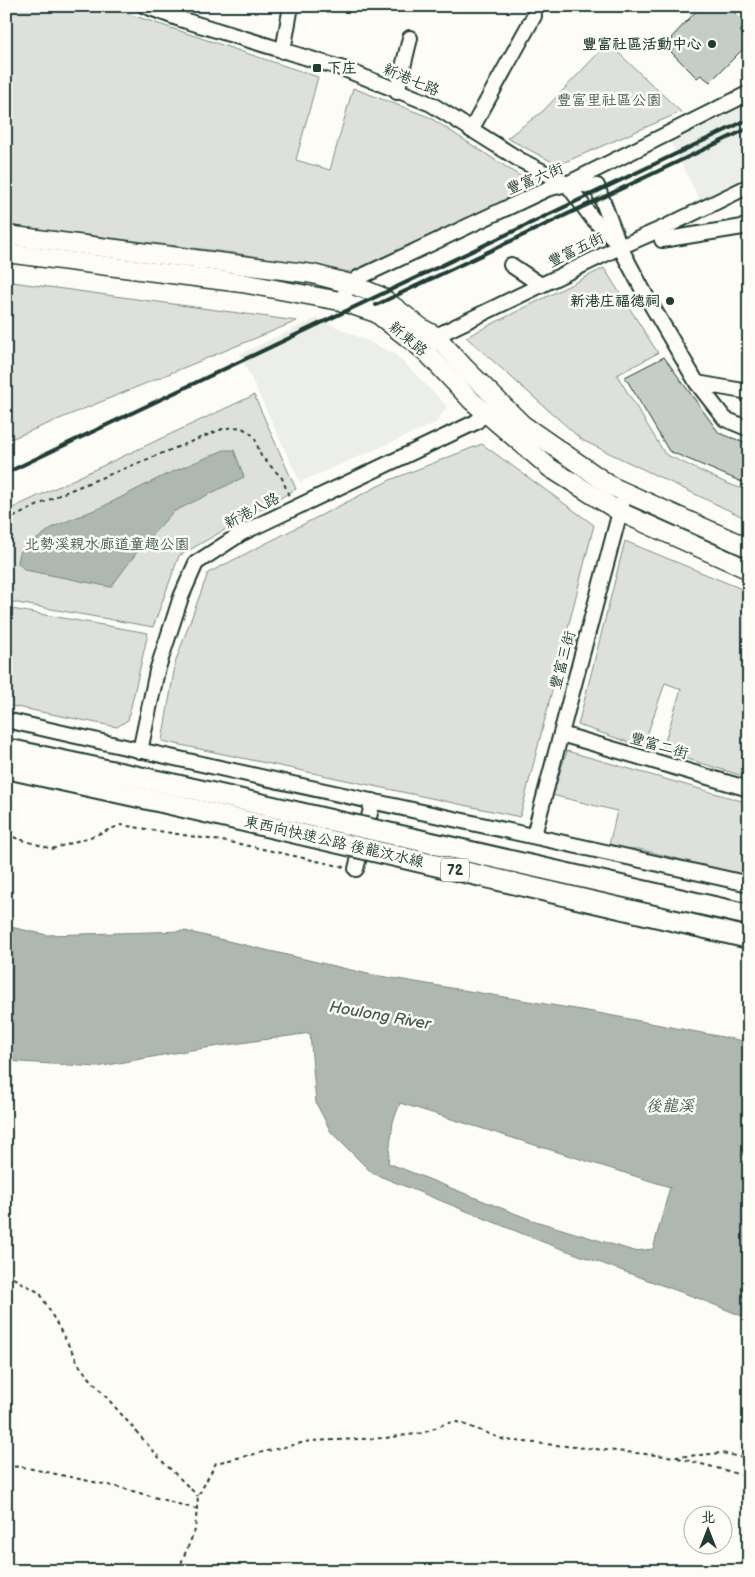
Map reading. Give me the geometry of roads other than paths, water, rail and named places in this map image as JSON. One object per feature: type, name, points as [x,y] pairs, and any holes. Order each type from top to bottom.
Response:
[{"type":"highway","points":[[6,739],[125,774]]},
{"type":"highway","name":"東西向快速公路 後龍汶水線","points":[[6,749],[125,774],[165,792],[749,938]]},
{"type":"highway","name":"東西向快速公路 後龍汶水線","points":[[6,768],[165,792],[749,915]]},
{"type":"main road","name":"新東路","points":[[6,235],[313,274],[351,284],[380,296],[423,329],[436,336],[465,368],[523,425],[611,486],[749,548]]},
{"type":"main road","name":"新東路","points":[[6,253],[242,283],[340,301],[376,313],[426,352],[486,413],[550,468],[620,512],[749,570]]},
{"type":"street","name":"新港七路","points":[[145,6],[180,19],[344,69],[397,92],[431,104],[520,160],[567,184],[597,186],[620,247],[646,296],[697,383],[724,420],[749,429]]},
{"type":"street","points":[[283,51],[292,6]]},
{"type":"street","points":[[472,130],[534,16]]},
{"type":"street","points":[[397,92],[410,38]]},
{"type":"street","name":"豐富六街","points":[[340,301],[351,284],[358,278],[547,189],[567,184],[749,94]]},
{"type":"street","name":"新港七路","points":[[567,184],[592,218],[620,247]]},
{"type":"street","name":"豐富五街","points":[[436,336],[749,186]]},
{"type":"street","points":[[661,229],[662,240],[749,226]]},
{"type":"street","points":[[511,265],[541,285]]},
{"type":"street","points":[[426,352],[436,336]]},
{"type":"street","points":[[697,383],[749,392]]},
{"type":"street","name":"新港八路","points":[[140,751],[157,671],[181,597],[196,563],[242,533],[476,422],[498,400]]},
{"type":"street","name":"豐富三街","points":[[534,835],[625,493]]},
{"type":"street","points":[[6,720],[140,751],[534,835],[749,884]]},
{"type":"street","name":"豐富二街","points":[[560,734],[749,789]]},
{"type":"street","points":[[356,869],[373,801]]},
{"type":"street","points":[[589,848],[749,893]]},
{"type":"water","points":[[224,450],[234,450],[244,477],[173,512],[140,548],[111,587],[25,570],[18,563],[20,552],[53,527],[104,506],[163,476]]},
{"type":"water","name":"後龍溪","points":[[6,926],[47,935],[185,931],[368,974],[593,1012],[749,1042],[749,1319],[700,1299],[543,1242],[372,1173],[331,1132],[316,1103],[310,1033],[185,1051],[97,1067],[6,1061]],"holes":[[[400,1103],[670,1187],[653,1249],[634,1251],[529,1219],[388,1163],[393,1122]]]},
{"type":"railway","points":[[6,473],[749,119]]},
{"type":"railway","points":[[376,305],[749,128]]},
{"type":"place","name":"豐富社區活動中心","points":[[712,44]]},
{"type":"place","name":"下庄","points":[[317,68]]},
{"type":"place","name":"新港庄福德祠","points":[[670,301]]},
{"type":"park label","name":"豐富里社區公園","points":[[609,100]]},
{"type":"park label","name":"北勢溪親水廊道童趣公園","points":[[107,544]]},
{"type":"water label","name":"Houlong River","points":[[380,1016]]}]
